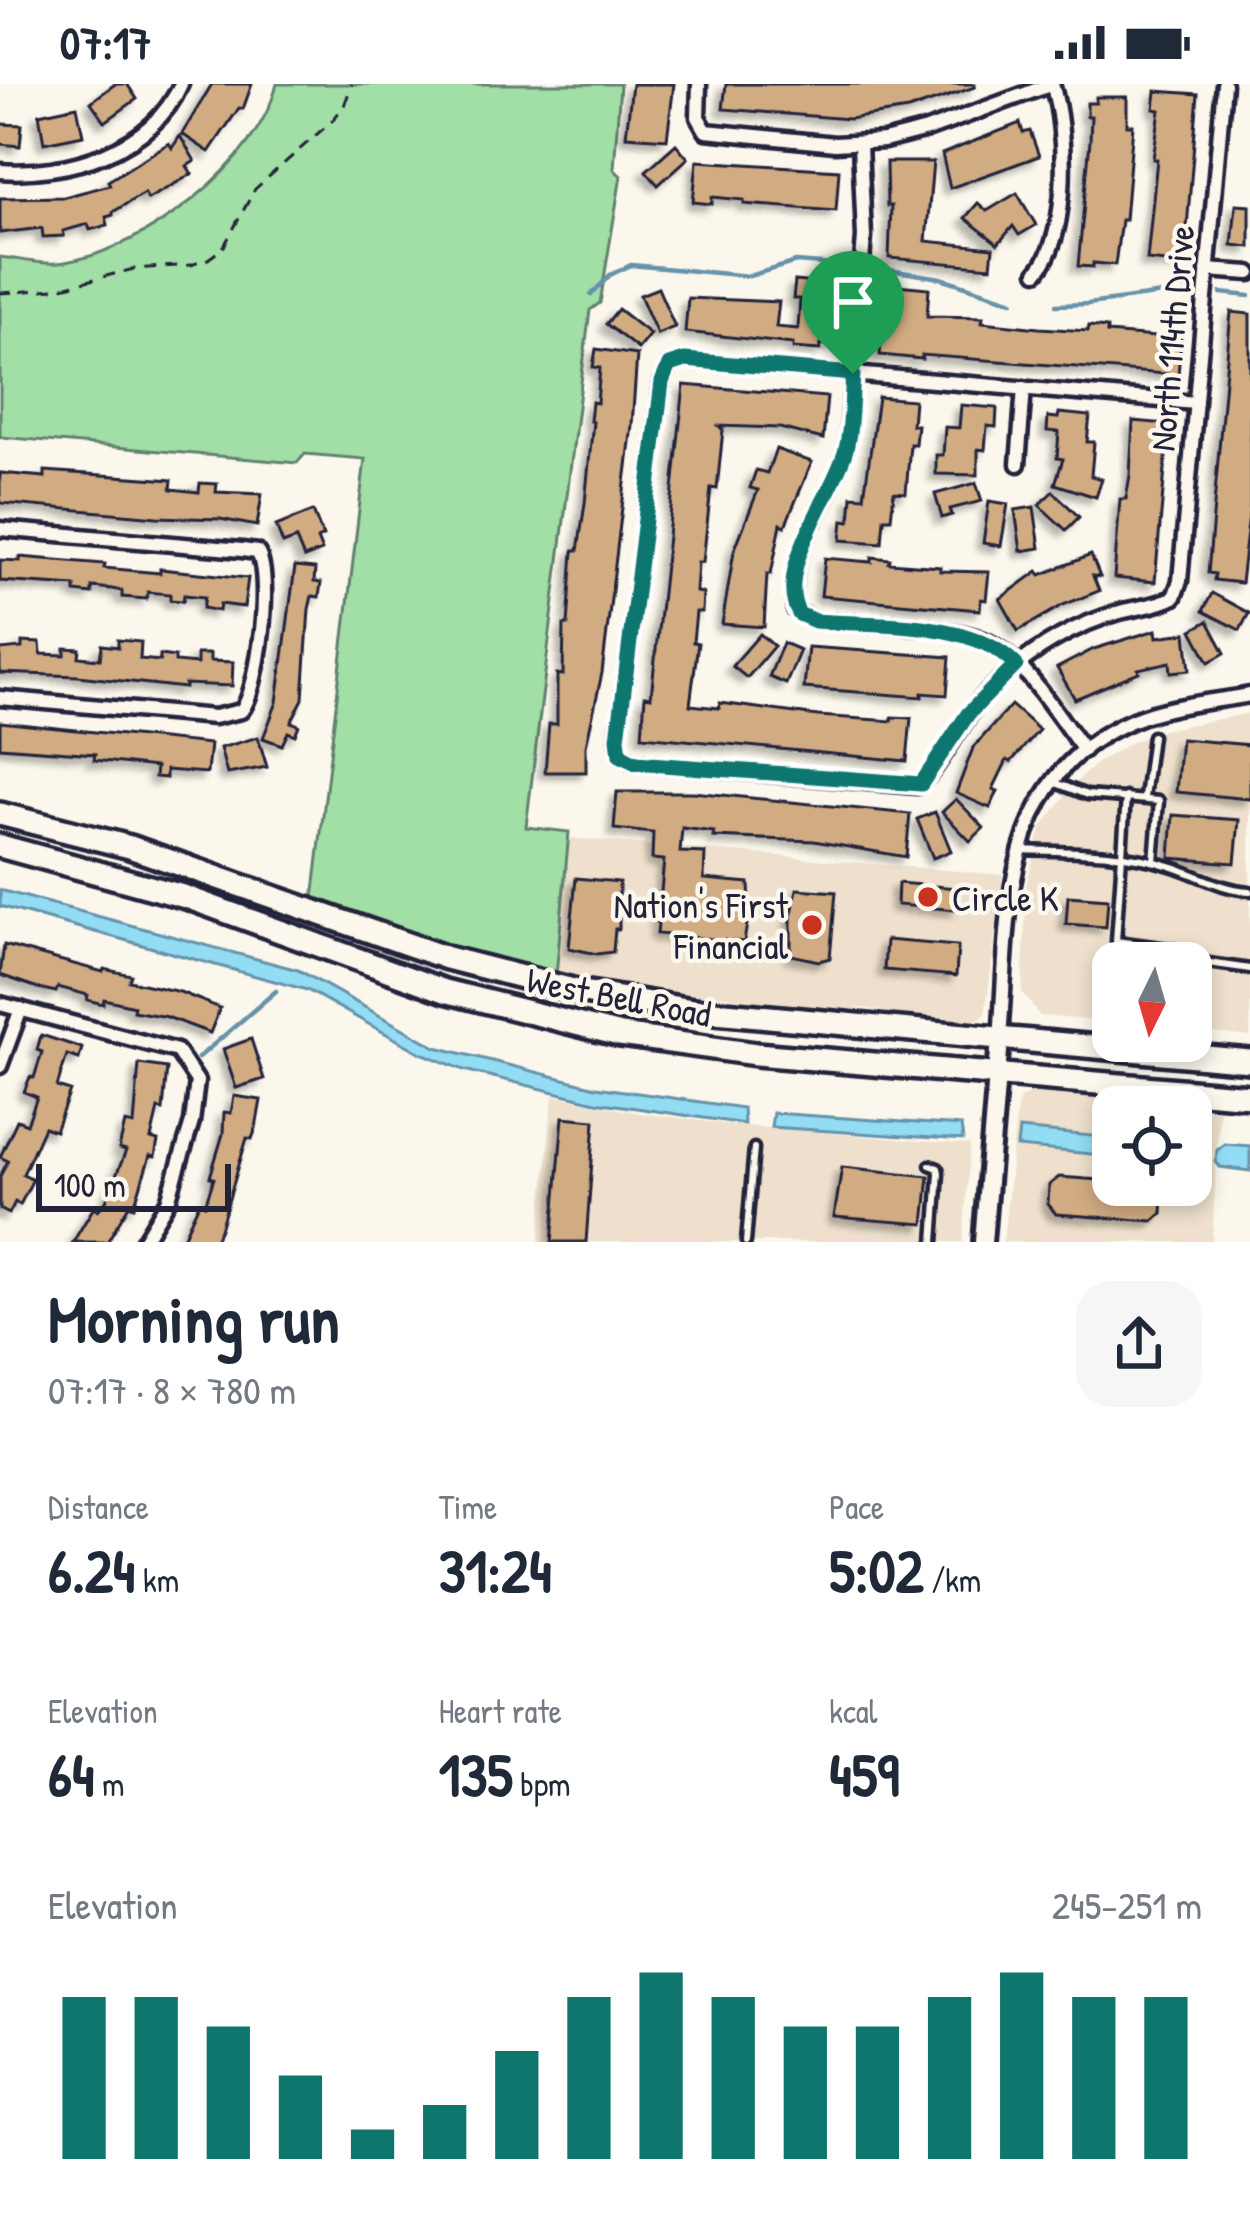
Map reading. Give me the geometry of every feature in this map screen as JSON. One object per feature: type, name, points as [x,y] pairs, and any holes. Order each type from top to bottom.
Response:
[{"type":"main road","name":"West Bell Road","points":[[0,814],[198,868],[447,958],[577,991],[672,1008],[1250,1061]]},
{"type":"main road","name":"West Bell Road","points":[[0,846],[186,897],[410,979],[554,1021],[685,1046],[1250,1096]]},
{"type":"street","points":[[0,172],[40,172],[121,148],[151,123],[182,84]]},
{"type":"street","points":[[700,84],[701,127],[712,134],[860,144],[912,135],[1052,84],[1064,152],[1056,237],[1037,272]]},
{"type":"street","name":"North 114th Drive","points":[[1016,665],[1086,624],[1174,597],[1180,581],[1224,84]]},
{"type":"street","points":[[860,144],[862,267],[847,446],[798,560],[794,599],[799,614],[815,621],[966,634],[990,643],[1016,665],[1084,750]]},
{"type":"street","points":[[1208,269],[1250,273]]},
{"type":"street","points":[[1016,665],[968,714],[921,784],[636,763],[620,755],[618,738],[656,429],[669,365],[685,360],[1196,403]]},
{"type":"street","points":[[1018,464],[1024,388]]},
{"type":"street","points":[[0,529],[256,552],[263,560],[266,585],[252,692],[242,712],[214,717],[0,698]]},
{"type":"street","points":[[983,1242],[1018,850],[1034,810],[1084,750],[1135,719],[1250,695]]},
{"type":"street","points":[[0,1004],[177,1051],[197,1081],[192,1121],[168,1202],[143,1242]]},
{"type":"street","points":[[0,1066],[21,1009]]},
{"type":"lane","points":[[1144,798],[1151,736]]},
{"type":"lane","points":[[1053,782],[1087,795],[1157,800],[1154,863]]},
{"type":"lane","points":[[1126,797],[1116,941],[1175,949],[1180,959],[1250,969]]},
{"type":"lane","points":[[1018,850],[1154,863],[1227,889],[1250,891]]},
{"type":"lane","points":[[746,1242],[754,1148]]},
{"type":"lane","points":[[930,1166],[939,1173],[934,1242]]},
{"type":"path","points":[[0,293],[55,289],[134,269],[191,265],[208,259],[223,248],[255,189],[332,121],[352,84]]},
{"type":"shaded area","points":[[1250,713],[1250,1037],[1212,1032],[1212,942],[1092,942],[1092,1020],[1040,1016],[1022,992],[1027,883],[1041,829],[1074,784],[1098,762],[1163,730]]},
{"type":"shaded area","points":[[568,838],[1003,875],[985,1015],[970,1024],[861,1008],[825,1013],[720,995],[668,996],[556,976]]},
{"type":"shaded area","points":[[1035,1090],[1092,1095],[1092,1206],[1212,1206],[1212,1109],[1219,1109],[1212,1242],[1003,1242],[1020,1099]]},
{"type":"shaded area","points":[[553,1095],[732,1125],[970,1145],[963,1242],[539,1242]]},
{"type":"green space","points":[[277,84],[620,84],[614,169],[621,176],[600,303],[590,310],[526,827],[569,832],[556,976],[450,947],[313,900],[365,459],[305,454],[297,463],[0,437],[0,257],[65,262],[97,254],[162,221],[194,199],[247,144]]},
{"type":"water","points":[[0,890],[298,970],[436,1047],[596,1087],[743,1108],[744,1124],[596,1102],[464,1070],[421,1053],[307,990],[0,906]]},
{"type":"water","points":[[773,1113],[961,1126],[963,1140],[771,1127]]},
{"type":"water","points":[[1019,1129],[1092,1136],[1092,1154],[1017,1147]]},
{"type":"water","points":[[1225,1144],[1250,1146],[1250,1171],[1220,1167],[1217,1150]]},
{"type":"building","points":[[115,84],[127,84],[137,99],[105,122],[91,102]]},
{"type":"building","points":[[212,84],[252,84],[243,109],[239,108],[209,152],[182,134]]},
{"type":"building","points":[[632,84],[674,84],[667,139],[626,136]]},
{"type":"building","points":[[726,84],[975,87],[908,110],[849,119],[723,109]]},
{"type":"building","points":[[1156,91],[1198,94],[1184,264],[1147,260],[1160,110],[1154,109]]},
{"type":"building","points":[[1096,97],[1127,97],[1127,125],[1133,125],[1125,220],[1121,220],[1115,265],[1093,263],[1093,267],[1078,266],[1090,141],[1087,103],[1096,103]]},
{"type":"building","points":[[77,106],[83,135],[44,143],[39,114]]},
{"type":"building","points":[[1020,123],[1023,133],[1030,131],[1039,156],[950,188],[942,154]]},
{"type":"building","points":[[0,124],[22,125],[20,146],[0,144]]},
{"type":"building","points":[[180,136],[195,161],[187,166],[192,174],[148,199],[144,193],[106,217],[108,225],[90,230],[88,224],[63,231],[64,236],[43,237],[42,228],[0,233],[0,198],[64,197],[110,185],[108,181],[169,143],[172,148]]},
{"type":"building","points":[[676,144],[688,158],[658,185],[646,171]]},
{"type":"building","points":[[697,161],[839,170],[836,211],[712,197],[712,204],[693,202]]},
{"type":"building","points":[[886,162],[933,162],[926,241],[993,248],[991,267],[889,258],[891,206],[887,206]]},
{"type":"building","points":[[1017,193],[1036,225],[1019,235],[1013,226],[998,244],[965,218],[978,203],[987,211]]},
{"type":"building","points":[[1236,204],[1250,205],[1250,247],[1232,245]]},
{"type":"building","points":[[795,281],[836,285],[831,345],[821,344],[820,350],[793,348],[793,344],[685,332],[688,298],[779,302],[776,327],[798,329],[800,299],[793,299]]},
{"type":"building","points":[[886,284],[929,288],[927,316],[983,317],[982,322],[1039,328],[1088,331],[1089,326],[1107,328],[1107,333],[1181,339],[1178,375],[880,355]]},
{"type":"building","points":[[658,288],[675,327],[657,334],[640,295]]},
{"type":"building","points":[[618,309],[650,334],[638,349],[606,324]]},
{"type":"building","points":[[1231,312],[1250,314],[1250,506],[1241,583],[1214,580],[1215,574],[1208,573]]},
{"type":"building","points":[[596,349],[637,355],[632,425],[586,772],[545,772],[549,724],[557,724],[557,674],[563,675],[573,551],[578,551],[585,503],[592,402],[597,403],[600,368],[593,367]]},
{"type":"building","points":[[684,385],[827,397],[823,439],[780,428],[719,426],[723,430],[717,489],[711,488],[703,562],[698,562],[696,592],[703,593],[702,612],[696,612],[693,642],[698,643],[690,705],[719,708],[720,703],[892,721],[892,717],[911,718],[907,761],[642,736],[645,696],[651,697]]},
{"type":"building","points":[[878,397],[914,400],[912,425],[917,425],[915,444],[910,444],[906,493],[894,492],[891,518],[884,518],[882,543],[841,540],[843,520],[850,521],[852,496],[864,497]]},
{"type":"building","points":[[961,405],[997,408],[996,427],[987,426],[985,450],[978,449],[978,475],[936,474],[945,427],[959,428]]},
{"type":"building","points":[[1059,413],[1090,416],[1091,476],[1102,479],[1096,497],[1055,484],[1063,459],[1057,458],[1059,432],[1047,431],[1048,417],[1058,418]]},
{"type":"building","points":[[1133,421],[1169,424],[1155,582],[1114,578]]},
{"type":"building","points":[[776,449],[812,462],[785,526],[781,524],[771,574],[767,574],[764,627],[722,624],[734,551],[758,490],[750,488],[756,470],[767,473]]},
{"type":"building","points":[[45,471],[172,480],[171,489],[199,492],[200,483],[217,484],[216,492],[262,494],[257,526],[220,519],[0,503],[0,473],[45,477]]},
{"type":"building","points":[[976,483],[982,501],[950,509],[952,515],[942,518],[935,494]]},
{"type":"building","points":[[1053,491],[1079,517],[1066,530],[1039,505]]},
{"type":"building","points":[[989,501],[1008,504],[1001,546],[983,543]]},
{"type":"building","points":[[1034,507],[1040,548],[1021,551],[1015,510]]},
{"type":"building","points":[[313,511],[323,536],[317,539],[322,551],[304,558],[296,539],[283,544],[276,526]]},
{"type":"building","points":[[1091,555],[1100,577],[1093,576],[1099,591],[1018,631],[1000,599],[1038,571],[1041,575]]},
{"type":"building","points":[[20,557],[248,578],[244,607],[220,604],[219,611],[203,608],[205,597],[184,595],[183,601],[170,600],[170,594],[148,592],[146,599],[122,597],[122,591],[112,589],[92,587],[92,594],[75,592],[75,586],[0,581],[0,560],[20,561]]},
{"type":"building","points":[[872,557],[940,567],[940,571],[989,572],[986,600],[981,599],[980,610],[821,596],[825,558],[872,562]]},
{"type":"building","points":[[295,567],[315,569],[314,582],[321,583],[319,597],[312,596],[309,609],[303,699],[291,722],[299,725],[295,735],[288,732],[282,745],[263,738],[277,702]]},
{"type":"building","points":[[1212,593],[1249,613],[1240,630],[1203,611]]},
{"type":"building","points":[[1208,621],[1225,653],[1209,662],[1192,630]]},
{"type":"building","points":[[1156,630],[1157,637],[1186,633],[1190,670],[1171,672],[1170,662],[1138,669],[1075,699],[1057,668],[1094,649]]},
{"type":"building","points":[[760,634],[774,646],[747,678],[732,666]]},
{"type":"building","points":[[118,640],[141,642],[140,659],[160,661],[160,655],[197,664],[197,654],[210,654],[210,661],[233,662],[232,686],[185,684],[185,688],[0,673],[0,650],[22,648],[22,642],[40,643],[41,654],[65,655],[65,648],[80,649],[79,657],[100,659],[102,645],[118,647]]},
{"type":"building","points":[[783,643],[800,650],[786,684],[769,677]]},
{"type":"building","points":[[808,647],[950,657],[947,695],[804,688]]},
{"type":"building","points":[[1011,705],[1039,730],[1011,762],[1007,760],[990,808],[956,793],[973,748]]},
{"type":"building","points":[[0,722],[210,744],[207,773],[166,770],[166,778],[155,777],[156,767],[94,760],[95,754],[0,747]]},
{"type":"building","points":[[258,737],[267,767],[227,774],[220,748]]},
{"type":"building","points":[[1181,739],[1250,745],[1250,799],[1176,792]]},
{"type":"building","points":[[617,792],[693,792],[910,814],[906,857],[814,841],[713,837],[714,832],[682,828],[680,852],[705,853],[704,879],[749,883],[744,942],[657,934],[664,860],[652,859],[653,833],[614,829]]},
{"type":"building","points":[[956,799],[984,828],[970,841],[942,812]]},
{"type":"building","points":[[935,812],[951,851],[933,858],[917,819]]},
{"type":"building","points":[[1173,815],[1239,820],[1235,863],[1170,858]]},
{"type":"building","points":[[576,878],[619,882],[619,929],[615,929],[613,952],[569,948]]},
{"type":"building","name":"Circle K","points":[[898,883],[959,888],[957,910],[897,905]]},
{"type":"building","name":"Nation's First Financial","points":[[797,889],[836,892],[830,958],[819,961],[791,955]]},
{"type":"building","points":[[1068,896],[1108,899],[1106,927],[1066,924]]},
{"type":"building","name":"Circle K","points":[[886,940],[958,946],[956,976],[884,970]]},
{"type":"building","points":[[4,945],[131,975],[129,981],[180,992],[220,1008],[210,1033],[133,1011],[134,1006],[87,1000],[88,995],[58,987],[56,992],[38,988],[0,975]]},
{"type":"building","points":[[41,1035],[82,1048],[79,1059],[67,1055],[57,1087],[70,1091],[55,1131],[44,1127],[23,1174],[33,1179],[20,1205],[15,1202],[9,1214],[0,1209],[0,1176],[8,1161],[0,1157],[17,1120],[27,1124],[37,1097],[24,1092],[42,1052],[37,1050]]},
{"type":"building","points":[[251,1039],[264,1079],[236,1088],[223,1049]]},
{"type":"building","points":[[139,1064],[167,1068],[163,1110],[158,1109],[151,1139],[158,1141],[155,1157],[150,1156],[134,1207],[129,1205],[107,1242],[73,1242],[94,1207],[98,1210],[105,1203],[126,1151],[119,1149],[125,1123],[134,1125]]},
{"type":"building","points":[[234,1096],[261,1100],[256,1128],[252,1139],[247,1138],[220,1229],[214,1242],[181,1242],[199,1203],[205,1205],[224,1112],[231,1113]]},
{"type":"building","points":[[563,1117],[595,1120],[586,1242],[552,1242]]},
{"type":"building","points":[[842,1167],[929,1176],[924,1224],[834,1217]]},
{"type":"building","points":[[1059,1177],[1092,1179],[1092,1206],[1162,1206],[1162,1213],[1153,1221],[1056,1214],[1048,1204],[1049,1185]]},
{"type":"waterway","points":[[591,295],[610,275],[631,265],[749,276],[796,262],[847,266]]},
{"type":"waterway","points":[[876,268],[941,278],[1013,301]]},
{"type":"waterway","points":[[1056,305],[1192,290]]},
{"type":"waterway","points":[[1221,293],[1250,296]]},
{"type":"waterway","points":[[198,1058],[276,991]]},
{"type":"place","name":"Circle K","points":[[928,897]]},
{"type":"place","name":"Nation's First Financial","points":[[812,925]]},
{"type":"route","points":[[685,360],[853,374],[847,446],[798,560],[795,610],[815,621],[966,634],[990,643],[1016,665],[968,714],[928,778],[917,786],[624,759],[618,738],[665,370],[685,360]]}]
